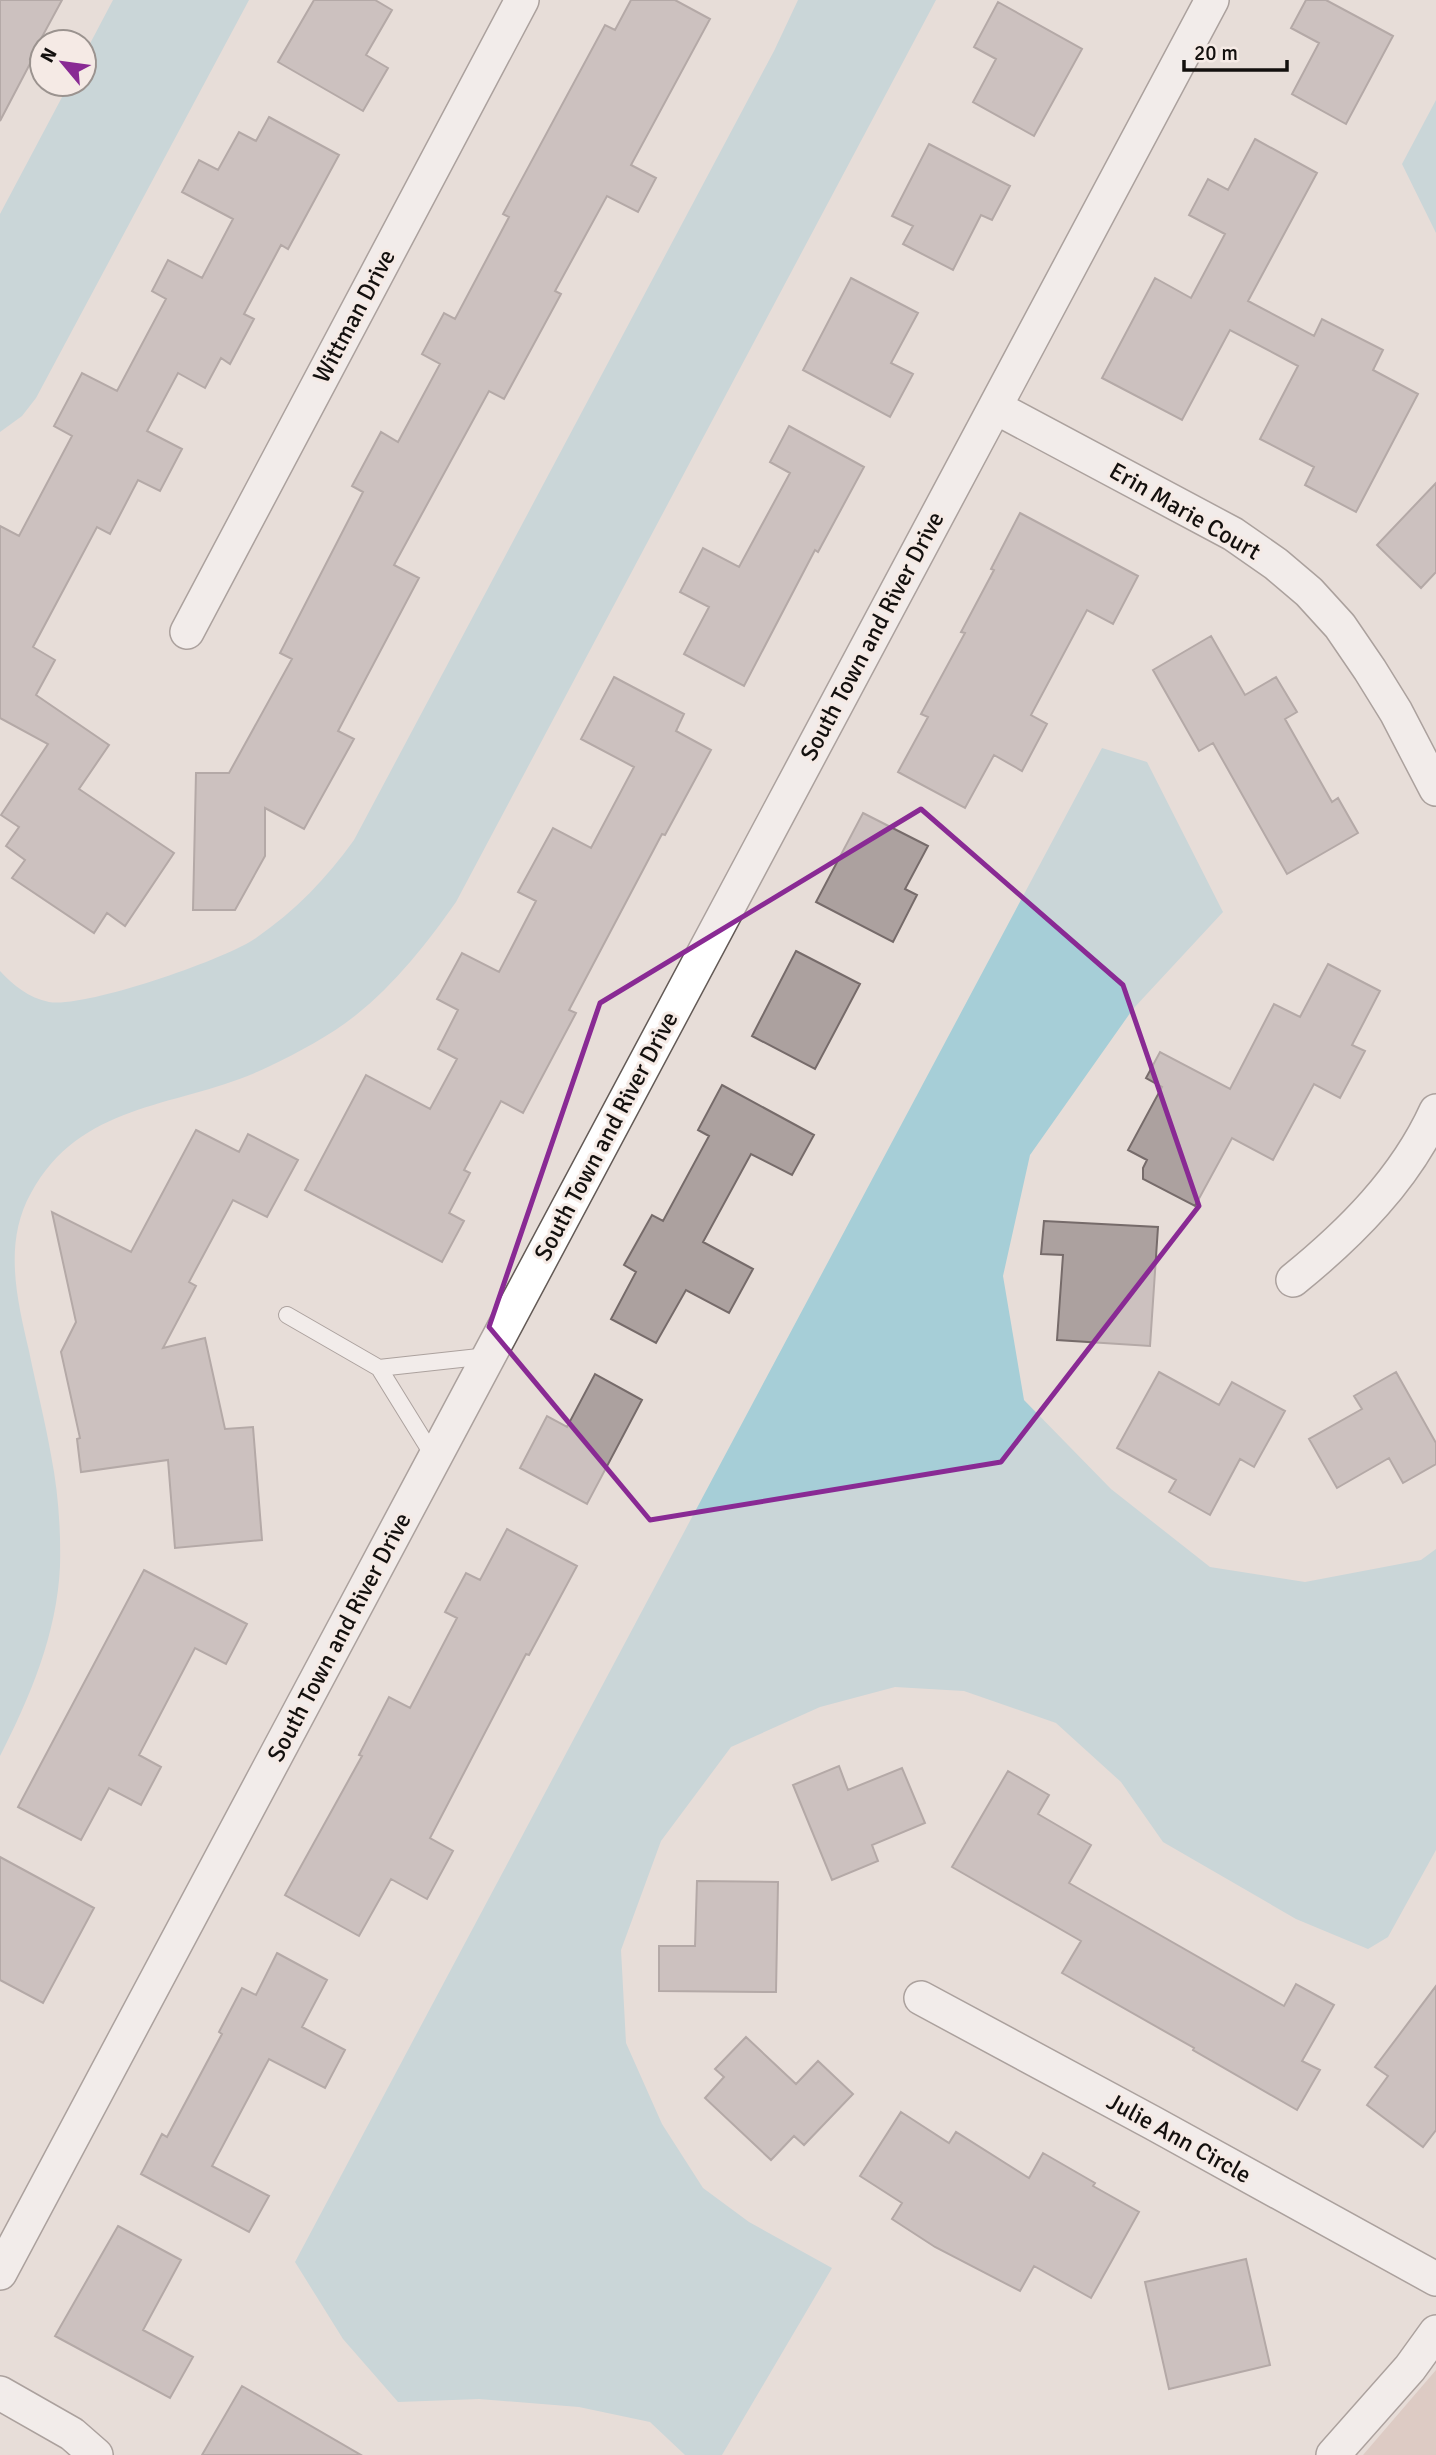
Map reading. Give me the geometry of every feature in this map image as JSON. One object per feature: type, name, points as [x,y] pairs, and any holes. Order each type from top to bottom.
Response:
[{"type":"street","name":"Wittman Drive","points":[[187,632],[522,0]]},
{"type":"street","name":"South Town and River Drive","points":[[0,2273],[1212,0]]},
{"type":"street","name":"Erin Marie Court","points":[[995,407],[1233,534],[1276,564],[1309,592],[1340,626],[1370,670],[1396,712],[1436,789]]},
{"type":"street","points":[[1293,1280],[1357,1224],[1405,1166],[1436,1111]]},
{"type":"street","name":"Julie Ann Circle","points":[[921,1998],[1436,2279]]},
{"type":"street","points":[[1333,2455],[1410,2368],[1436,2332]]},
{"type":"street","points":[[0,2393],[72,2434],[96,2455]]},
{"type":"lane","points":[[287,1315],[379,1368],[434,1457]]},
{"type":"lane","points":[[379,1368],[488,1356]]},
{"type":"highlighted area","points":[[921,809],[1123,985],[1199,1206],[1001,1462],[650,1520],[489,1327],[600,1003]]},
{"type":"shaded area","points":[[1436,2370],[1436,2455],[1363,2455]]},
{"type":"water","points":[[113,0],[249,0],[36,398],[22,416],[0,432],[0,214],[62,98],[98,98],[98,28]]},
{"type":"water","points":[[798,0],[936,0],[456,902],[397,976],[356,1015],[314,1043],[270,1066],[237,1080],[137,1110],[107,1122],[78,1139],[53,1162],[31,1193],[22,1212],[15,1251],[17,1291],[53,1468],[60,1566],[48,1640],[22,1711],[0,1756],[0,971],[22,990],[49,1002],[92,998],[122,990],[186,970],[256,938],[297,905],[333,868],[354,840],[774,51]]},
{"type":"water","points":[[1436,100],[1436,233],[1402,164]]},
{"type":"water","points":[[1102,748],[1147,762],[1223,912],[1133,1009],[1030,1155],[1003,1276],[1024,1400],[1111,1489],[1210,1567],[1305,1582],[1421,1560],[1436,1549],[1436,1850],[1388,1937],[1368,1949],[1296,1919],[1163,1842],[1121,1782],[1056,1723],[964,1691],[895,1687],[820,1707],[731,1747],[661,1841],[621,1950],[626,2043],[662,2124],[703,2188],[749,2222],[832,2268],[722,2455],[685,2455],[650,2422],[579,2407],[479,2399],[398,2402],[343,2339],[295,2262]]},
{"type":"building","points":[[0,0],[62,0],[47,28],[28,28],[28,68],[0,121]]},
{"type":"building","points":[[314,0],[375,0],[392,10],[366,55],[388,68],[363,111],[278,62]]},
{"type":"building","points":[[631,0],[675,0],[710,19],[631,165],[656,178],[638,212],[607,196],[555,291],[561,294],[504,399],[489,391],[394,565],[419,578],[338,731],[354,739],[304,829],[265,808],[265,856],[235,910],[193,910],[196,773],[229,773],[292,659],[280,653],[363,492],[352,486],[381,432],[398,442],[440,364],[422,354],[444,313],[455,319],[509,217],[503,214],[605,25],[615,30]]},
{"type":"building","points":[[1306,0],[1326,0],[1393,36],[1346,124],[1292,94],[1319,43],[1291,28]]},
{"type":"building","points":[[998,2],[1082,49],[1034,136],[973,102],[996,59],[974,47]]},
{"type":"building","points":[[269,117],[339,155],[288,249],[281,245],[244,314],[254,319],[230,364],[221,358],[205,388],[178,373],[147,431],[182,449],[160,491],[138,480],[110,534],[97,527],[33,647],[55,660],[36,695],[109,745],[79,789],[174,853],[125,926],[107,913],[94,933],[12,878],[25,860],[6,846],[19,827],[1,815],[48,744],[0,718],[0,526],[19,536],[72,436],[54,426],[82,373],[117,391],[166,299],[152,291],[168,260],[202,278],[233,219],[182,192],[199,160],[218,170],[239,132],[256,141]]},
{"type":"building","points":[[1255,139],[1317,173],[1248,301],[1314,336],[1322,319],[1383,350],[1373,370],[1418,394],[1356,512],[1305,485],[1314,467],[1260,439],[1298,366],[1230,330],[1182,420],[1102,378],[1155,278],[1191,298],[1225,234],[1189,215],[1208,179],[1228,190]]},
{"type":"building","points":[[929,144],[1010,186],[992,220],[981,215],[953,270],[903,244],[913,226],[892,216]]},
{"type":"building","points":[[851,278],[918,313],[891,363],[913,374],[890,417],[803,370]]},
{"type":"building","points":[[789,426],[864,467],[818,552],[815,550],[744,686],[684,654],[709,607],[680,592],[703,548],[739,567],[790,473],[770,462]]},
{"type":"building","points":[[1436,483],[1436,572],[1421,588],[1377,545]]},
{"type":"building","points":[[1020,513],[1138,576],[1113,624],[1087,610],[1031,715],[1047,724],[1022,771],[994,755],[965,808],[898,772],[928,717],[921,714],[965,633],[961,632]]},
{"type":"building","points":[[1211,636],[1245,695],[1276,677],[1297,712],[1285,719],[1332,802],[1338,798],[1358,833],[1287,874],[1213,743],[1199,751],[1153,670]]},
{"type":"building","points":[[614,677],[684,714],[676,731],[711,750],[665,835],[662,834],[569,1010],[576,1013],[523,1113],[501,1101],[464,1170],[470,1173],[449,1213],[464,1221],[442,1262],[305,1190],[366,1075],[430,1109],[457,1059],[438,1049],[458,1010],[437,999],[462,953],[499,972],[536,901],[518,892],[553,828],[591,848],[634,767],[581,739]]},
{"type":"building","points":[[863,813],[928,846],[905,889],[917,895],[893,942],[816,902]]},
{"type":"building","points":[[796,951],[860,984],[815,1069],[752,1036]]},
{"type":"building","points":[[1328,964],[1380,991],[1352,1045],[1365,1051],[1340,1098],[1314,1084],[1273,1160],[1232,1138],[1195,1206],[1143,1179],[1143,1168],[1147,1160],[1128,1150],[1162,1087],[1146,1078],[1160,1052],[1230,1089],[1274,1004],[1300,1017]]},
{"type":"building","points":[[722,1085],[814,1135],[792,1175],[751,1154],[703,1242],[753,1269],[729,1313],[686,1290],[656,1343],[611,1319],[636,1272],[624,1265],[652,1215],[663,1221],[709,1136],[698,1130]]},
{"type":"building","points":[[196,1130],[239,1152],[248,1134],[298,1160],[267,1217],[233,1200],[189,1282],[196,1286],[163,1348],[205,1338],[225,1429],[253,1427],[262,1540],[175,1548],[168,1460],[81,1472],[77,1439],[80,1438],[61,1352],[76,1322],[52,1212],[131,1252]]},
{"type":"building","points":[[1044,1221],[1158,1227],[1150,1346],[1057,1340],[1063,1255],[1041,1254]]},
{"type":"building","points":[[1159,1372],[1219,1405],[1232,1382],[1285,1411],[1254,1467],[1240,1459],[1210,1515],[1169,1492],[1176,1480],[1117,1448]]},
{"type":"building","points":[[1396,1372],[1436,1443],[1436,1464],[1403,1483],[1389,1458],[1337,1488],[1309,1439],[1362,1409],[1354,1396]]},
{"type":"building","points":[[595,1374],[642,1400],[587,1504],[520,1468],[547,1416],[567,1427]]},
{"type":"building","points":[[507,1529],[577,1566],[529,1655],[526,1654],[430,1838],[453,1851],[427,1899],[391,1879],[359,1936],[285,1895],[362,1756],[359,1755],[389,1697],[410,1708],[457,1618],[445,1612],[466,1573],[480,1580]]},
{"type":"building","points":[[144,1570],[247,1624],[226,1664],[195,1648],[139,1755],[161,1767],[141,1805],[109,1788],[81,1840],[18,1807]]},
{"type":"building","points":[[839,1766],[848,1790],[902,1768],[925,1823],[872,1845],[878,1861],[832,1880],[793,1785]]},
{"type":"building","points":[[1008,1771],[1049,1795],[1038,1814],[1091,1845],[1069,1883],[1284,2006],[1296,1984],[1334,2005],[1302,2061],[1320,2070],[1297,2110],[1062,1973],[1081,1941],[952,1867]]},
{"type":"building","points":[[0,1857],[94,1908],[43,2003],[0,1980]]},
{"type":"building","points":[[697,1881],[778,1882],[776,1992],[659,1991],[659,1946],[695,1946]]},
{"type":"building","points":[[277,1953],[327,1980],[302,2027],[345,2050],[325,2088],[269,2059],[212,2166],[269,2196],[249,2232],[141,2174],[162,2134],[167,2137],[222,2034],[219,2032],[242,1988],[256,1995]]},
{"type":"building","points":[[1436,1986],[1436,2130],[1423,2147],[1367,2105],[1388,2076],[1375,2067]]},
{"type":"building","points":[[746,2037],[796,2084],[818,2061],[853,2094],[804,2145],[794,2136],[771,2160],[705,2098],[724,2077],[715,2069]]},
{"type":"building","points":[[901,2112],[949,2143],[956,2132],[1029,2178],[1043,2153],[1139,2212],[1091,2298],[1034,2266],[1020,2291],[935,2247],[892,2219],[902,2203],[860,2176]]},
{"type":"building","points":[[118,2226],[181,2260],[143,2330],[193,2357],[170,2398],[55,2336]]},
{"type":"building","points":[[1246,2259],[1270,2365],[1169,2389],[1145,2282]]},
{"type":"building","points":[[242,2386],[361,2455],[202,2455]]}]
